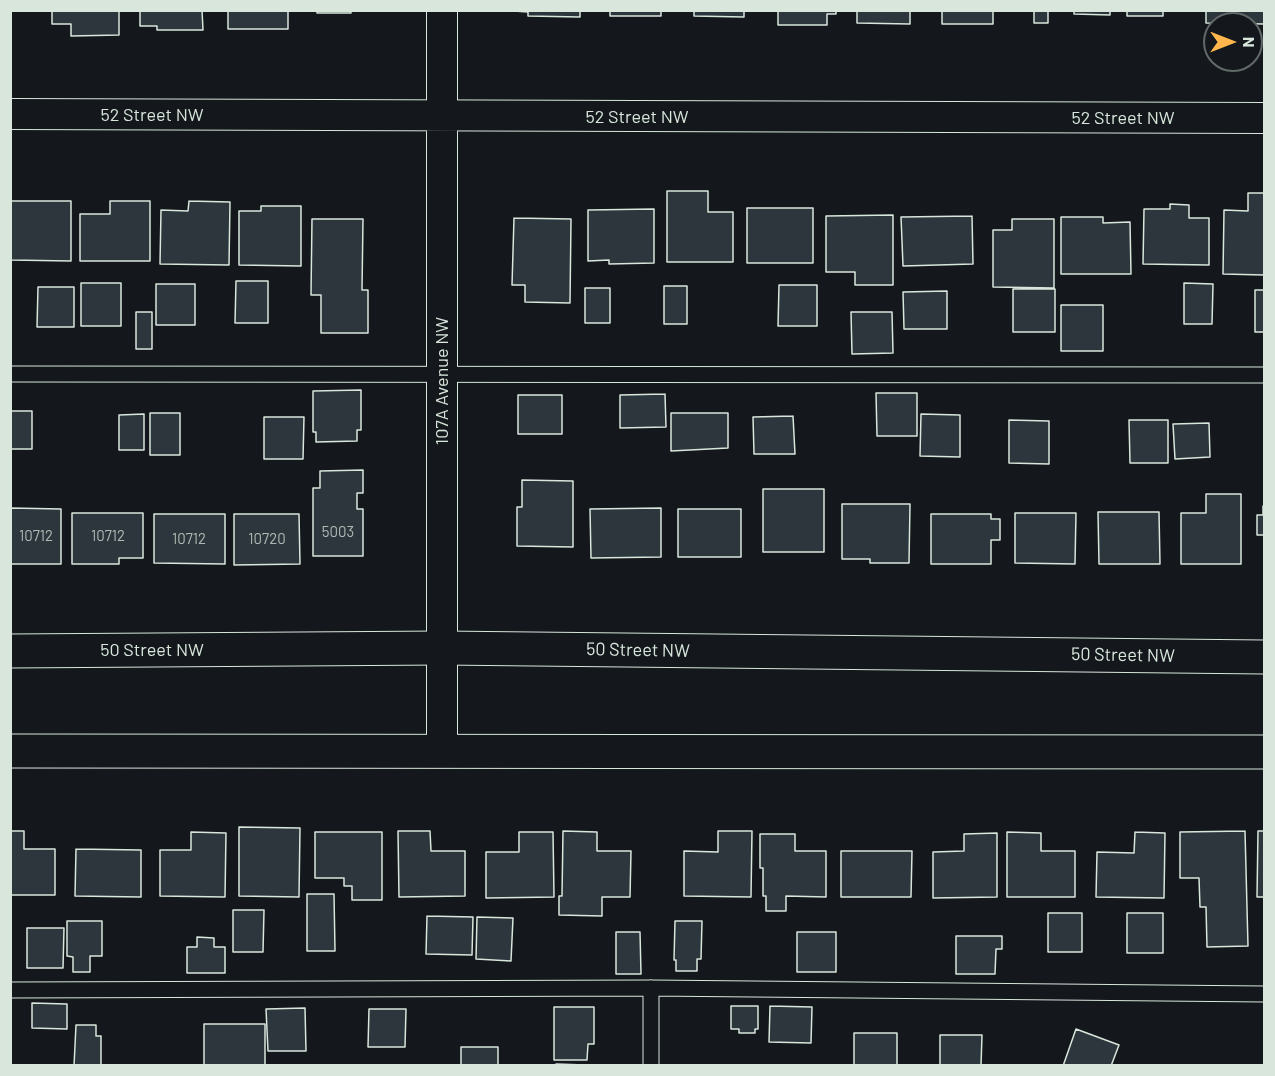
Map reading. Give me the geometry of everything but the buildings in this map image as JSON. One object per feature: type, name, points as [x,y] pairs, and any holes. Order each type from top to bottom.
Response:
[{"type":"street","name":"107A Avenue NW","points":[[442,10],[442,752]]},
{"type":"street","name":"52 Street NW","points":[[10,114],[1264,118]]},
{"type":"street","name":"50 Street NW","points":[[10,651],[442,648],[1264,657]]},
{"type":"street","points":[[10,751],[1264,752]]},
{"type":"lane","points":[[10,374],[1264,375]]},
{"type":"lane","points":[[651,988],[651,1065]]},
{"type":"lane","points":[[10,990],[651,988],[1264,994]]}]
